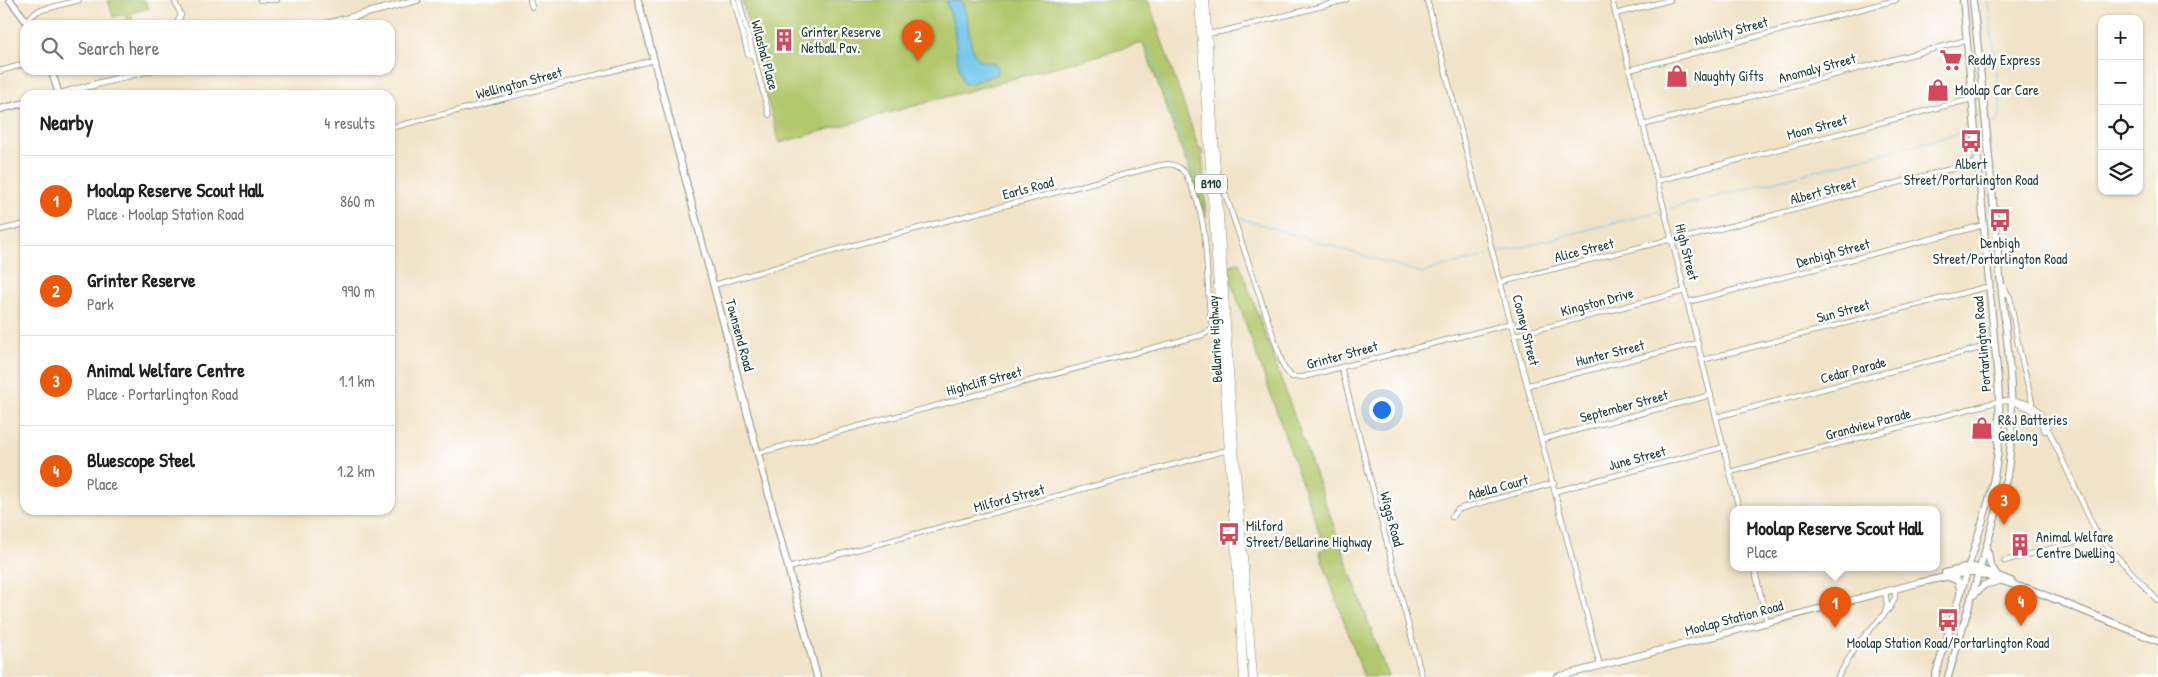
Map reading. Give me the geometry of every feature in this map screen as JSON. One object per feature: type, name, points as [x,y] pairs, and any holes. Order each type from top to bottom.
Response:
[{"type":"highway","name":"Bellarine Highway","points":[[1198,0],[1206,36],[1217,168],[1220,330]]},
{"type":"highway","name":"Bellarine Highway","points":[[1205,0],[1211,187],[1220,330],[1253,677]]},
{"type":"highway","points":[[1211,187],[1219,199]]},
{"type":"highway","name":"Bellarine Highway","points":[[1231,449],[1244,677]]},
{"type":"street","points":[[10,0],[25,20]]},
{"type":"street","points":[[31,20],[44,9],[79,0]]},
{"type":"street","points":[[174,0],[181,16],[179,20]]},
{"type":"street","points":[[260,0],[277,0]]},
{"type":"street","points":[[339,20],[395,3],[418,0]]},
{"type":"street","points":[[530,0],[532,7]]},
{"type":"street","name":"Townsend Road","points":[[638,0],[817,677]]},
{"type":"street","points":[[734,0],[748,54],[754,56]]},
{"type":"street","name":"Wilashal Place","points":[[739,0],[769,115]]},
{"type":"street","points":[[1206,36],[1346,0]]},
{"type":"street","name":"Cooney Street","points":[[1427,0],[1513,323],[1600,666]]},
{"type":"street","name":"High Street","points":[[1612,0],[1738,506]]},
{"type":"street","points":[[1615,14],[1670,0]]},
{"type":"street","name":"Nobility Street","points":[[1629,70],[1896,0]]},
{"type":"street","name":"Portarlington Road","points":[[1935,677],[1997,468],[2000,442],[2000,402],[1963,0]]},
{"type":"street","name":"Portarlington Road","points":[[1948,677],[2007,476],[2011,449],[2012,402],[1973,0]]},
{"type":"street","name":"Anomaly Street","points":[[1643,125],[1967,40]]},
{"type":"street","name":"Wellington Street","points":[[395,127],[654,60]]},
{"type":"street","points":[[0,71],[20,65]]},
{"type":"street","points":[[52,75],[56,90]]},
{"type":"street","points":[[76,90],[131,75]]},
{"type":"street","name":"Moon Street","points":[[1657,181],[1983,96]]},
{"type":"street","points":[[0,109],[20,104]]},
{"type":"street","name":"Albert Street","points":[[1672,240],[1978,162]]},
{"type":"street","name":"Earls Road","points":[[714,285],[854,245],[1170,164],[1181,168],[1188,179],[1202,221],[1206,239],[1210,316],[1220,330]]},
{"type":"street","name":"Grinter Street","points":[[1217,168],[1287,372],[1292,377],[1299,378],[1513,323]]},
{"type":"street","name":"Grinter Street","points":[[1219,199],[1230,210]]},
{"type":"street","points":[[0,230],[20,225]]},
{"type":"street","name":"Denbigh Street","points":[[1688,302],[1984,225]]},
{"type":"street","name":"Alice Street","points":[[1502,282],[1672,240]]},
{"type":"street","points":[[2001,284],[2010,297],[2031,407],[2056,450],[2098,536],[2158,601]]},
{"type":"street","name":"Sun Street","points":[[1702,360],[1990,286]]},
{"type":"street","name":"Kingston Drive","points":[[1516,335],[1685,291]]},
{"type":"street","name":"Highcliff Street","points":[[758,453],[1220,330]]},
{"type":"street","name":"Hunter Street","points":[[1528,385],[1698,343]]},
{"type":"street","name":"Cedar Parade","points":[[1716,417],[1995,344]]},
{"type":"street","name":"Wiggs Road","points":[[1341,367],[1422,677]]},
{"type":"street","name":"September Street","points":[[1542,439],[1711,395]]},
{"type":"street","name":"Grandview Parade","points":[[1730,472],[2000,402],[2012,402],[2031,407]]},
{"type":"street","name":"June Street","points":[[1556,491],[1724,447]]},
{"type":"street","name":"Milford Street","points":[[789,568],[1231,449]]},
{"type":"street","name":"Adella Court","points":[[1452,517],[1457,510],[1462,508],[1554,483]]},
{"type":"street","points":[[2004,561],[2098,536]]},
{"type":"street","points":[[1988,543],[1988,558],[1998,578]]},
{"type":"street","points":[[1968,569],[1980,571],[2158,641]]},
{"type":"street","name":"Moolap Station Road","points":[[1557,677],[1895,588],[1948,577],[1968,569]]},
{"type":"street","name":"Moolap Station Road","points":[[1918,583],[1968,569]]},
{"type":"street","points":[[1755,571],[1768,622]]},
{"type":"street","points":[[1948,577],[1954,577],[1958,581],[1961,594]]},
{"type":"street","points":[[1972,597],[1984,585],[1998,578]]},
{"type":"street","points":[[1838,677],[1856,644],[1892,605],[1895,588]]},
{"type":"street","points":[[1884,613],[1887,605],[1885,591]]},
{"type":"green space","points":[[108,0],[144,0],[149,8],[131,13],[133,20],[127,20],[124,14],[113,17]]},
{"type":"green space","points":[[742,0],[1148,0],[1199,149],[1202,149],[1206,217],[1143,43],[779,143]]},
{"type":"green space","points":[[1239,262],[1388,677],[1364,677],[1319,551],[1325,549],[1229,276],[1228,266]]},
{"type":"water","points":[[946,1],[961,1],[974,53],[978,60],[993,63],[997,66],[998,74],[968,84],[963,83],[957,57],[954,26]]},
{"type":"waterway","points":[[1988,0],[2001,114],[1994,125]]},
{"type":"waterway","points":[[1147,43],[1204,198]]},
{"type":"waterway","points":[[1669,209],[1968,131]]},
{"type":"waterway","points":[[1498,253],[1660,211]]},
{"type":"waterway","points":[[1239,218],[1421,273],[1489,255]]},
{"type":"place","name":"Grinter Reserve Netball Pav.","points":[[784,40]]},
{"type":"place","name":"Reddy Express","points":[[1951,60]]},
{"type":"place","name":"Grinter Reserve","points":[[918,61]]},
{"type":"place","name":"Naughty Gifts","points":[[1677,76]]},
{"type":"place","name":"Moolap Car Care","points":[[1938,90]]},
{"type":"place","name":"Albert Street/Portarlington Road","points":[[1971,141]]},
{"type":"place","name":"Denbigh Street/Portarlington Road","points":[[2000,220]]},
{"type":"place","name":"R&J Batteries Geelong","points":[[1982,428]]},
{"type":"place","name":"Animal Welfare Centre","points":[[2004,525]]},
{"type":"place","name":"Milford Street/Bellarine Highway","points":[[1229,534]]},
{"type":"place","name":"Animal Welfare Centre Dwelling","points":[[2020,545]]},
{"type":"place","name":"Moolap Station Road/Portarlington Road","points":[[1948,620]]},
{"type":"place","name":"Bluescope Steel","points":[[2021,626]]},
{"type":"place","name":"Moolap Reserve Scout Hall","points":[[1835,628]]}]
